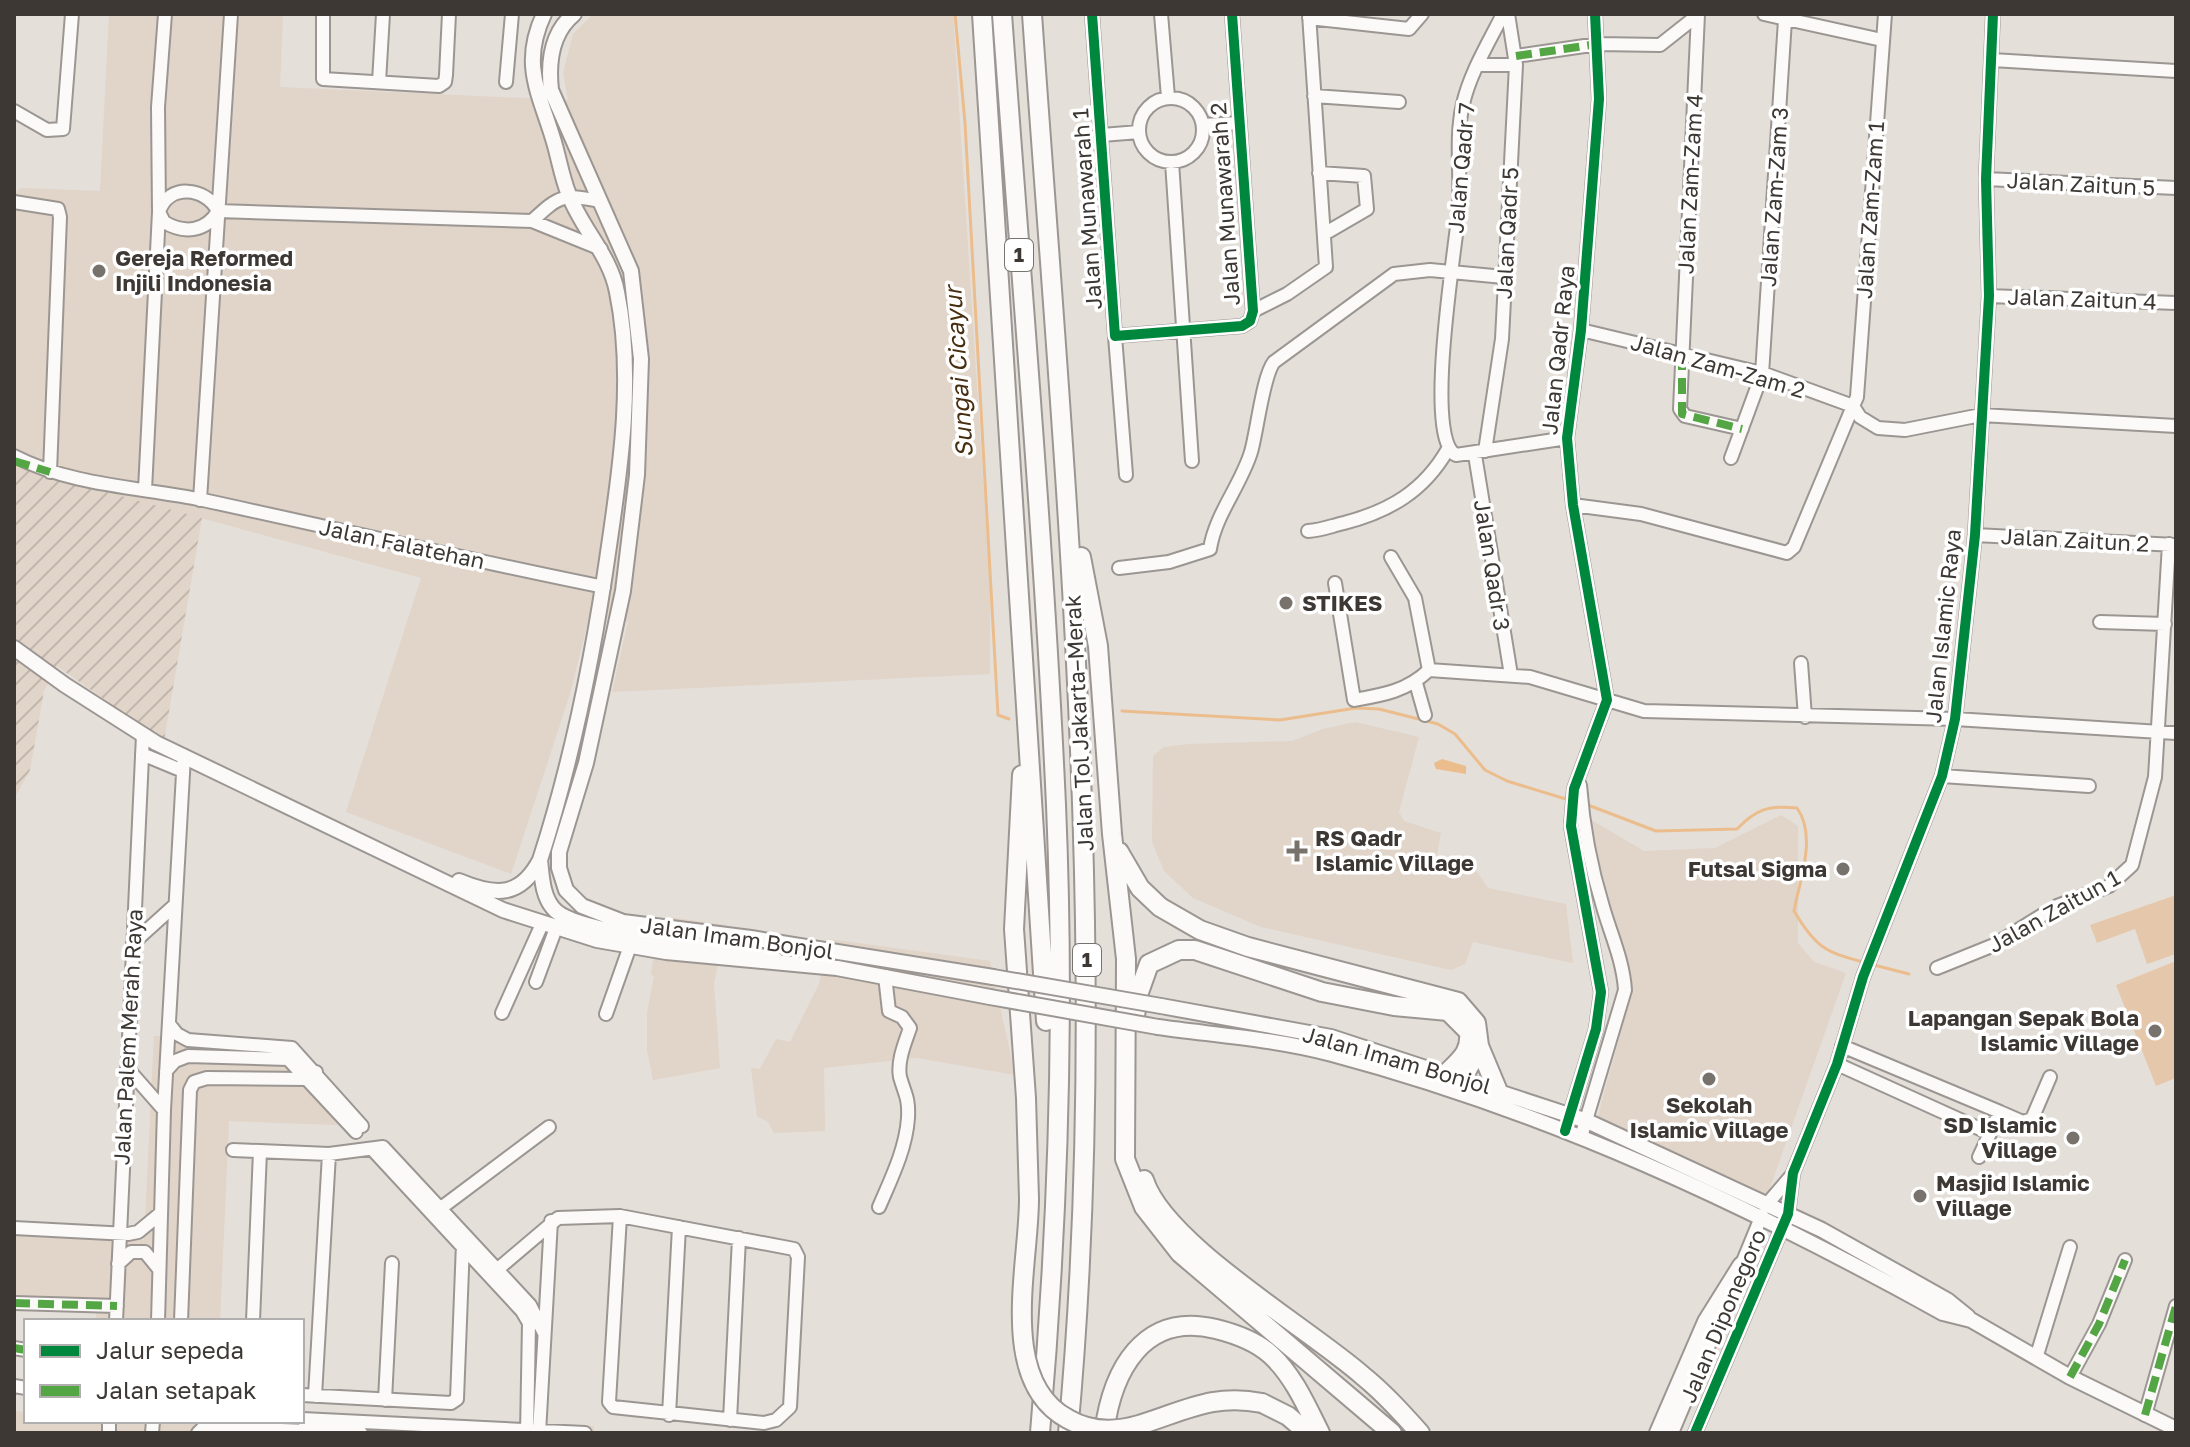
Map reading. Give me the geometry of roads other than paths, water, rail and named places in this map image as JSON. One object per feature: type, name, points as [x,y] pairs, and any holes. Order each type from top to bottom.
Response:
[{"type":"highway","points":[[975,14],[985,52]]},
{"type":"highway","points":[[982,14],[1024,648],[1041,983],[1058,1117]]},
{"type":"highway","name":"Jalan Tol Jakarta–Merak","points":[[1002,14],[1056,807],[1058,1117],[1049,1321],[1040,1433]]},
{"type":"highway","name":"Jalan Tol Jakarta–Merak","points":[[1032,14],[1068,488],[1086,858],[1087,1111],[1080,1308],[1068,1433]]},
{"type":"highway","points":[[1068,488],[1098,646],[1112,834],[1126,959],[1125,1159],[1134,1188],[1144,1207],[1180,1253],[1392,1433]]},
{"type":"highway","points":[[1024,648],[1014,929],[1026,1098],[1029,1199],[1025,1360],[1035,1386],[1057,1413],[1078,1425],[1115,1430],[1222,1398],[1262,1403],[1288,1416],[1308,1433]]},
{"type":"highway","points":[[1112,834],[1123,862],[1140,888],[1175,918],[1248,947],[1458,1002],[1476,1023],[1479,1046],[1497,1089]]},
{"type":"highway","points":[[1420,1433],[1364,1376],[1181,1232],[1148,1192],[1135,1144],[1132,1107],[1133,1029],[1143,973],[1160,956],[1195,950],[1322,992],[1394,1006],[1448,1011],[1469,1032],[1470,1044],[1455,1075]]},
{"type":"highway","points":[[1455,1075],[1479,1046]]},
{"type":"highway","points":[[1659,1433],[1707,1322],[1742,1266]]},
{"type":"highway","points":[[1104,1433],[1112,1392],[1123,1366],[1152,1337],[1185,1325],[1235,1334],[1271,1354],[1300,1396],[1320,1433]]},
{"type":"main road","points":[[424,870],[483,890],[501,892],[519,887],[531,877],[540,860],[585,688],[620,476],[625,377],[617,291],[601,249],[569,195],[534,90],[535,36],[544,14]]},
{"type":"main road","name":"Jalan Imam Bonjol","points":[[574,14],[556,39],[549,59],[551,90],[627,262],[635,291],[641,359],[637,475],[623,591],[586,763],[559,852],[559,868],[566,890],[582,906],[623,922],[785,943],[1331,1037],[1455,1075],[1587,1121],[1765,1209],[1881,1271],[1947,1300],[1971,1320],[2037,1355],[2070,1377],[2176,1429]]},
{"type":"main road","points":[[620,476],[637,475]]},
{"type":"main road","name":"Jalan Imam Bonjol","points":[[14,648],[184,763],[424,870],[473,897],[549,926],[630,946],[743,960],[780,960],[885,976],[1158,1027],[1328,1053],[1507,1106],[1765,1209]]},
{"type":"main road","points":[[540,860],[543,888],[552,907],[562,916],[595,927],[747,950],[780,960],[785,943]]},
{"type":"street","points":[[14,111],[47,130],[63,129],[72,14]]},
{"type":"street","points":[[145,488],[159,212],[158,107],[165,14]]},
{"type":"street","points":[[200,500],[231,14]]},
{"type":"street","points":[[323,14],[323,79],[439,86],[445,82],[449,14]]},
{"type":"street","points":[[379,82],[383,14]]},
{"type":"street","points":[[506,82],[512,14]]},
{"type":"street","name":"Jalan Munawarah 1","points":[[1092,14],[1126,475]]},
{"type":"street","points":[[1161,14],[1168,97]]},
{"type":"street","name":"Jalan Munawarah 2","points":[[1181,330],[1242,326],[1250,321],[1253,311],[1232,14]]},
{"type":"street","points":[[1253,311],[1287,294],[1326,267],[1309,16],[1409,29],[1414,27],[1422,14]]},
{"type":"street","name":"Jalan Qadr 5","points":[[1480,453],[1502,339],[1516,60],[1505,14]]},
{"type":"street","name":"Jalan Qadr 7","points":[[1452,452],[1443,378],[1449,277],[1459,211],[1463,105],[1505,14]]},
{"type":"street","name":"Jalan Qadr Raya","points":[[1565,1131],[1596,1029],[1601,992],[1580,884],[1577,808],[1578,786],[1607,700],[1573,505],[1567,438],[1581,330],[1599,99],[1595,14]]},
{"type":"street","points":[[1764,14],[1882,40]]},
{"type":"street","name":"Jalan Zam-Zam 1","points":[[1573,505],[1641,514],[1787,553],[1794,547],[1857,397],[1885,14]]},
{"type":"street","name":"Jalan Islamic Raya","points":[[1785,1220],[1793,1173],[1837,1064],[1863,977],[1942,776],[1955,719],[1975,535],[1989,296],[1986,179],[1993,14]]},
{"type":"street","points":[[1479,65],[1598,44],[1666,44],[1698,15]]},
{"type":"street","name":"Jalan Zam-Zam 4","points":[[1698,15],[1682,354],[1682,414],[1742,429]]},
{"type":"street","name":"Jalan Zam-Zam 3","points":[[1731,458],[1762,374],[1785,20]]},
{"type":"street","points":[[1992,60],[2176,71]]},
{"type":"street","points":[[1314,96],[1399,102]]},
{"type":"street","points":[[1168,97],[1191,104],[1203,125],[1202,139],[1196,151],[1185,159],[1172,162],[1150,154],[1139,132],[1140,123],[1150,106],[1168,97]]},
{"type":"street","points":[[1203,125],[1239,123]]},
{"type":"street","points":[[1102,135],[1139,132]]},
{"type":"street","points":[[1172,162],[1192,461]]},
{"type":"street","points":[[1319,173],[1364,176],[1369,204],[1367,209],[1324,234]]},
{"type":"street","name":"Jalan Zaitun 5","points":[[1986,179],[2176,188]]},
{"type":"street","points":[[159,212],[166,198],[186,192],[206,197],[218,211]]},
{"type":"street","points":[[532,221],[556,199],[569,195],[600,201]]},
{"type":"street","points":[[14,202],[58,209],[60,217],[46,470]]},
{"type":"street","points":[[159,212],[164,222],[184,230],[199,228],[218,211],[532,221],[601,249]]},
{"type":"street","points":[[1119,568],[1169,562],[1210,549],[1212,534],[1245,472],[1260,419],[1268,371],[1274,362],[1394,274],[1418,270],[1449,277],[1504,277]]},
{"type":"street","name":"Jalan Zaitun 4","points":[[1989,296],[2176,303]]},
{"type":"street","name":"Jalan Munawarah 1","points":[[1115,336],[1181,330]]},
{"type":"street","name":"Jalan Zam-Zam 2","points":[[1581,330],[1762,374],[1853,406],[1867,423],[1878,428],[1905,430],[1981,415],[2176,426]]},
{"type":"street","points":[[1308,531],[1328,529],[1399,504],[1452,452],[1480,453],[1567,438]]},
{"type":"street","name":"Jalan Qadr 3","points":[[1480,453],[1511,675]]},
{"type":"street","name":"Jalan Falatehan","points":[[14,459],[46,470],[145,488],[604,587]]},
{"type":"street","name":"Jalan Zaitun 2","points":[[1975,535],[2172,544]]},
{"type":"street","name":"Jalan Zaitun 1","points":[[1937,968],[1994,945],[2057,906],[2085,897],[2123,876],[2132,865],[2155,777],[2172,544]]},
{"type":"street","points":[[1391,557],[1415,598],[1429,670]]},
{"type":"street","points":[[1335,583],[1354,700],[1387,695],[1416,683],[1429,670],[1511,675],[1644,711],[1955,719],[2176,733]]},
{"type":"street","points":[[2100,622],[2165,624]]},
{"type":"street","points":[[1801,663],[1805,717]]},
{"type":"street","points":[[1416,683],[1425,715]]},
{"type":"street","name":"Jalan Palem Merah Raya","points":[[116,1319],[143,735]]},
{"type":"street","points":[[142,754],[184,763]]},
{"type":"street","name":"Jalan Palem Merah Raya","points":[[158,1319],[164,1110],[184,763]]},
{"type":"street","points":[[1942,776],[2089,786]]},
{"type":"street","name":"Jalan Qadr Raya","points":[[1577,808],[1603,907],[1624,968],[1625,990],[1581,1137]]},
{"type":"street","points":[[133,943],[175,905]]},
{"type":"street","points":[[536,982],[549,926]]},
{"type":"street","points":[[502,1013],[549,926]]},
{"type":"street","points":[[606,1014],[630,946]]},
{"type":"street","points":[[879,1207],[905,1139],[908,1093],[900,1077],[900,1061],[910,1028],[902,1017],[889,1011],[885,976]]},
{"type":"street","points":[[1601,992],[1625,990]]},
{"type":"street","points":[[169,1024],[188,1040],[292,1048],[312,1076],[359,1129]]},
{"type":"street","points":[[1842,1046],[2023,1122],[2032,1119],[2050,1077]]},
{"type":"street","points":[[166,1071],[175,1061],[188,1056],[288,1059],[312,1076]]},
{"type":"street","points":[[1837,1064],[1989,1133]]},
{"type":"street","points":[[127,1068],[164,1110]]},
{"type":"street","points":[[181,1319],[190,1090],[194,1082],[207,1078],[312,1076]]},
{"type":"street","points":[[1979,1157],[2000,1112]]},
{"type":"street","points":[[441,1208],[549,1127]]},
{"type":"street","points":[[233,1150],[329,1154],[378,1148],[493,1272],[530,1305],[544,1333]]},
{"type":"street","points":[[253,1319],[260,1151]]},
{"type":"street","points":[[329,1154],[308,1396],[451,1403],[457,1399],[464,1240],[441,1208],[410,1182]]},
{"type":"street","name":"Jalan Islamic Raya","points":[[1765,1209],[1793,1173]]},
{"type":"street","name":"Jalan Diponegoro","points":[[1672,1433],[1765,1209]]},
{"type":"street","points":[[14,1228],[119,1235],[138,1232],[161,1213]]},
{"type":"street","points":[[493,1272],[551,1221],[566,1215],[620,1216],[794,1249],[798,1257],[790,1407],[776,1420],[730,1420],[620,1411],[609,1402],[620,1216]]},
{"type":"street","name":"Jalan Diponegoro","points":[[1695,1433],[1785,1220]]},
{"type":"street","points":[[535,1378],[544,1333],[551,1221]]},
{"type":"street","points":[[669,1415],[679,1227]]},
{"type":"street","points":[[730,1420],[739,1238]]},
{"type":"street","points":[[2037,1355],[2070,1247]]},
{"type":"street","points":[[118,1264],[131,1252],[145,1252],[159,1270]]},
{"type":"street","points":[[2070,1377],[2099,1324],[2125,1260]]},
{"type":"street","points":[[385,1400],[392,1263]]},
{"type":"street","points":[[493,1272],[529,1323],[535,1378],[533,1432]]},
{"type":"street","points":[[14,1303],[117,1306]]},
{"type":"street","points":[[2145,1415],[2176,1306]]},
{"type":"street","points":[[304,1419],[361,1433]]},
{"type":"street","points":[[202,1427],[272,1425],[585,1433]]},
{"type":"waterway","name":"Sungai Cicayur","points":[[955,14],[965,123],[998,715],[1009,719]]},
{"type":"waterway","name":"Sungai Cicayur","points":[[1122,711],[1280,720],[1356,708],[1379,709],[1438,724],[1455,734],[1485,770],[1507,781],[1569,800]]},
{"type":"waterway","name":"Sungai Cicayur","points":[[1588,805],[1656,831],[1737,829],[1764,810],[1797,808],[1803,819],[1806,844],[1794,911],[1823,947],[1866,963]]},
{"type":"waterway","name":"Sungai Cicayur","points":[[1874,965],[1909,974]]},
{"type":"place","name":"Gereja Reformed Injili Indonesia","points":[[99,271]]},
{"type":"place","name":"STIKES","points":[[1286,603]]},
{"type":"place","name":"RS Qadr Islamic Village","points":[[1297,851]]},
{"type":"place","name":"Futsal Sigma","points":[[1843,869]]},
{"type":"place","name":"Lapangan Sepak Bola Islamic Village","points":[[2155,1031]]},
{"type":"place","name":"Sekolah Islamic Village","points":[[1709,1079]]},
{"type":"place","name":"SD Islamic Village","points":[[2073,1138]]},
{"type":"place","name":"Masjid Islamic Village","points":[[1920,1196]]}]
